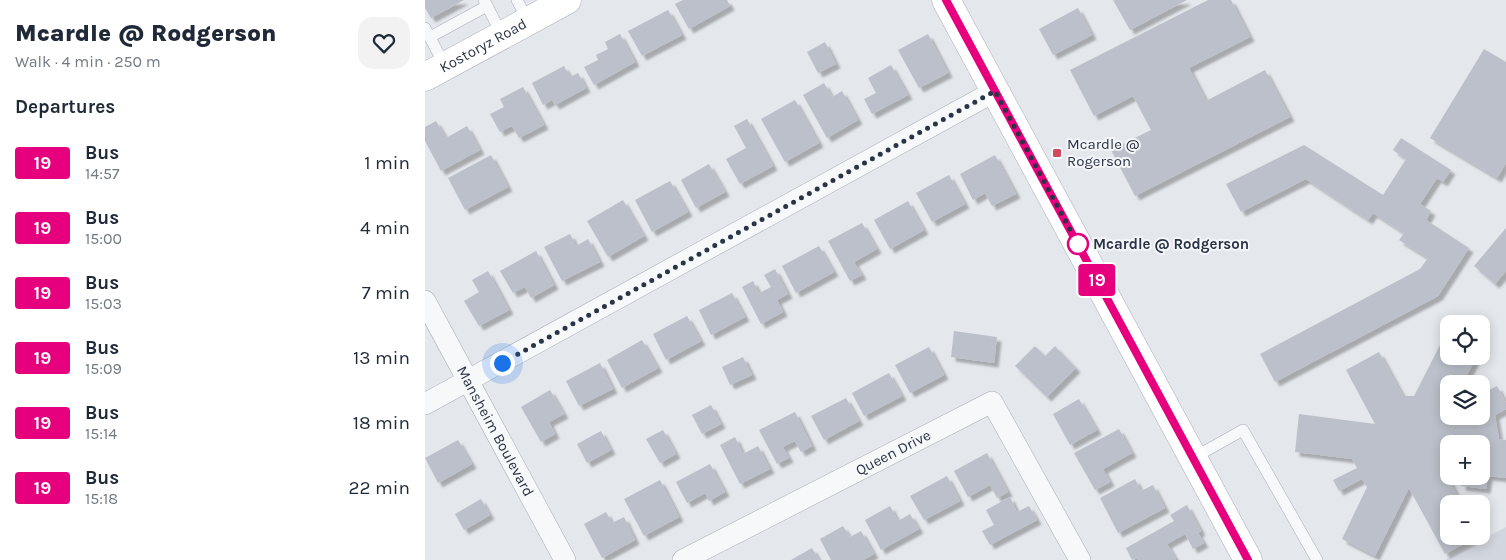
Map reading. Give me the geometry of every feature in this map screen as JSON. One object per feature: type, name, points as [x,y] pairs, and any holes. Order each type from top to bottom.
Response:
[{"type":"main road","name":"Kostoryz Road","points":[[435,71],[502,35],[523,10],[567,0]]},
{"type":"main road","points":[[946,0],[1248,560]]},
{"type":"street","points":[[425,404],[995,91]]},
{"type":"street","name":"Mansheim Boulevard","points":[[425,301],[565,560]]},
{"type":"street","name":"Queen Drive","points":[[683,560],[992,402],[1081,560]]},
{"type":"lane","points":[[435,71],[427,32],[485,3],[502,35]]},
{"type":"lane","points":[[1193,458],[1243,430],[1317,560]]},
{"type":"shaded area","points":[[1506,527],[1506,560],[1445,560],[1473,545],[1490,545],[1490,536]]},
{"type":"building","points":[[425,0],[464,0],[431,18],[425,8]]},
{"type":"building","points":[[683,0],[727,0],[730,6],[689,29],[675,4]]},
{"type":"building","points":[[1113,0],[1187,0],[1130,30]]},
{"type":"building","points":[[1208,0],[1231,0],[1250,37],[1189,68],[1206,101],[1265,70],[1290,117],[1135,196],[1111,150],[1151,130],[1133,96],[1094,116],[1070,70]]},
{"type":"building","points":[[1078,8],[1092,35],[1053,55],[1039,29]]},
{"type":"building","points":[[668,10],[682,35],[642,56],[628,31]]},
{"type":"building","points":[[620,34],[635,62],[594,85],[584,67],[598,60],[596,55],[608,49],[605,42]]},
{"type":"building","points":[[928,34],[948,73],[919,88],[898,50]]},
{"type":"building","points":[[825,42],[836,64],[818,73],[807,52]]},
{"type":"building","points":[[1484,49],[1506,62],[1506,163],[1497,178],[1430,138]]},
{"type":"building","points":[[891,65],[908,95],[872,114],[864,99],[876,93],[868,78]]},
{"type":"building","points":[[564,66],[570,77],[578,73],[586,88],[555,105],[552,100],[543,105],[532,83]]},
{"type":"building","points":[[824,83],[832,97],[842,91],[858,120],[827,138],[803,95]]},
{"type":"building","points":[[523,87],[544,125],[519,138],[512,126],[500,132],[490,114],[504,107],[500,99]]},
{"type":"building","points":[[795,100],[819,143],[785,162],[761,119]]},
{"type":"building","points":[[747,119],[773,166],[740,184],[726,159],[746,148],[734,126]]},
{"type":"building","points":[[436,121],[446,138],[467,126],[480,150],[441,171],[425,141],[425,127]]},
{"type":"building","points":[[1401,138],[1451,170],[1443,182],[1437,178],[1420,204],[1431,211],[1426,220],[1469,248],[1438,296],[1275,382],[1260,354],[1420,269],[1428,258],[1399,240],[1404,233],[1373,213],[1368,220],[1306,179],[1241,212],[1226,184],[1304,145],[1383,195],[1406,159],[1393,150]]},
{"type":"building","points":[[491,155],[508,187],[465,210],[448,178]]},
{"type":"building","points":[[995,155],[1016,194],[992,206],[985,193],[973,200],[960,174]]},
{"type":"building","points":[[709,164],[725,192],[696,208],[681,180]]},
{"type":"building","points":[[949,175],[965,204],[932,222],[916,193]]},
{"type":"building","points":[[670,181],[688,212],[652,232],[635,200]]},
{"type":"building","points":[[623,200],[644,236],[608,257],[587,221]]},
{"type":"building","points":[[908,201],[924,230],[890,249],[874,220]]},
{"type":"building","points":[[862,223],[877,249],[854,262],[862,275],[850,281],[828,241]]},
{"type":"building","points":[[1506,228],[1506,271],[1495,284],[1474,266]]},
{"type":"building","points":[[570,234],[576,246],[588,239],[600,262],[562,281],[544,247]]},
{"type":"building","points":[[819,246],[834,272],[796,293],[782,266]]},
{"type":"building","points":[[536,251],[554,285],[531,298],[525,287],[513,293],[500,271]]},
{"type":"building","points":[[775,269],[788,294],[777,300],[783,312],[761,324],[742,287],[753,281],[759,293],[771,287],[764,275]]},
{"type":"building","points":[[488,271],[509,310],[479,326],[464,301],[479,292],[472,280]]},
{"type":"building","points":[[732,293],[745,317],[711,335],[699,310]]},
{"type":"building","points":[[687,316],[701,341],[666,360],[653,334]]},
{"type":"building","points":[[954,331],[997,337],[994,363],[951,357]]},
{"type":"building","points":[[642,340],[658,368],[622,388],[607,360]]},
{"type":"building","points":[[1440,345],[1440,365],[1472,365],[1467,375],[1440,375],[1440,425],[1490,425],[1490,390],[1497,386],[1506,403],[1506,409],[1495,415],[1499,439],[1506,440],[1506,478],[1490,476],[1490,435],[1440,435],[1440,485],[1452,485],[1457,495],[1440,495],[1440,545],[1409,488],[1375,556],[1342,539],[1367,487],[1362,479],[1339,491],[1333,480],[1357,468],[1352,459],[1295,452],[1299,414],[1375,424],[1346,370],[1379,352],[1403,396],[1414,396]]},
{"type":"building","points":[[1035,346],[1045,356],[1055,346],[1076,368],[1047,397],[1015,366]]},
{"type":"building","points":[[929,347],[944,375],[910,393],[895,365]]},
{"type":"building","points":[[743,357],[752,375],[730,385],[722,367]]},
{"type":"building","points":[[600,363],[613,389],[579,406],[566,381]]},
{"type":"building","points":[[889,373],[902,396],[864,416],[852,393]]},
{"type":"building","points":[[550,390],[564,414],[549,422],[555,434],[541,442],[521,407]]},
{"type":"building","points":[[846,398],[859,421],[824,440],[811,416]]},
{"type":"building","points":[[1079,399],[1097,430],[1070,445],[1053,414]]},
{"type":"building","points":[[711,405],[721,424],[702,434],[692,415]]},
{"type":"building","points":[[795,412],[812,446],[801,452],[795,441],[783,447],[789,458],[777,464],[759,430]]},
{"type":"building","points":[[1119,429],[1132,453],[1103,469],[1110,482],[1095,490],[1074,453]]},
{"type":"building","points":[[663,430],[676,454],[660,463],[646,439]]},
{"type":"building","points":[[601,431],[611,450],[587,463],[577,444]]},
{"type":"building","points":[[735,437],[743,454],[758,446],[770,469],[740,484],[720,445]]},
{"type":"building","points":[[458,440],[472,464],[438,483],[425,458]]},
{"type":"building","points":[[987,453],[1008,492],[997,498],[990,485],[968,497],[954,471]]},
{"type":"building","points":[[710,464],[725,492],[709,501],[705,493],[687,503],[676,482]]},
{"type":"building","points":[[947,476],[960,501],[924,520],[910,496]]},
{"type":"building","points":[[1135,479],[1141,491],[1153,485],[1165,508],[1118,533],[1100,498]]},
{"type":"building","points":[[660,480],[679,517],[644,536],[624,499]]},
{"type":"building","points":[[1461,485],[1487,485],[1486,489]]},
{"type":"building","points":[[1010,497],[1017,512],[1029,506],[1037,520],[990,545],[982,531],[994,525],[986,510]]},
{"type":"building","points":[[481,499],[490,515],[464,530],[455,514]]},
{"type":"building","points":[[1187,505],[1201,531],[1198,533],[1204,543],[1193,549],[1185,534],[1167,544],[1175,560],[1138,560],[1137,558],[1132,560],[1126,548],[1174,521],[1170,515]]},
{"type":"building","points":[[890,506],[898,521],[910,514],[919,529],[881,550],[865,520]]},
{"type":"building","points":[[606,512],[612,523],[624,517],[635,540],[602,558],[584,524]]},
{"type":"building","points":[[843,526],[850,537],[861,531],[874,554],[863,560],[831,560],[820,539]]},
{"type":"building","points":[[1440,545],[1462,545],[1445,554]]},
{"type":"building","points":[[812,548],[819,560],[791,560]]},
{"type":"bus line","name":"19","points":[[946,0],[1248,560]]},
{"type":"place","name":"Mcardle @ Rogerson","points":[[1057,153]]},
{"type":"place","name":"Mcardle @ Rodgerson","points":[[1078,244]]},
{"type":"route","points":[[502,363],[995,91],[1080,248],[1078,244]]}]
